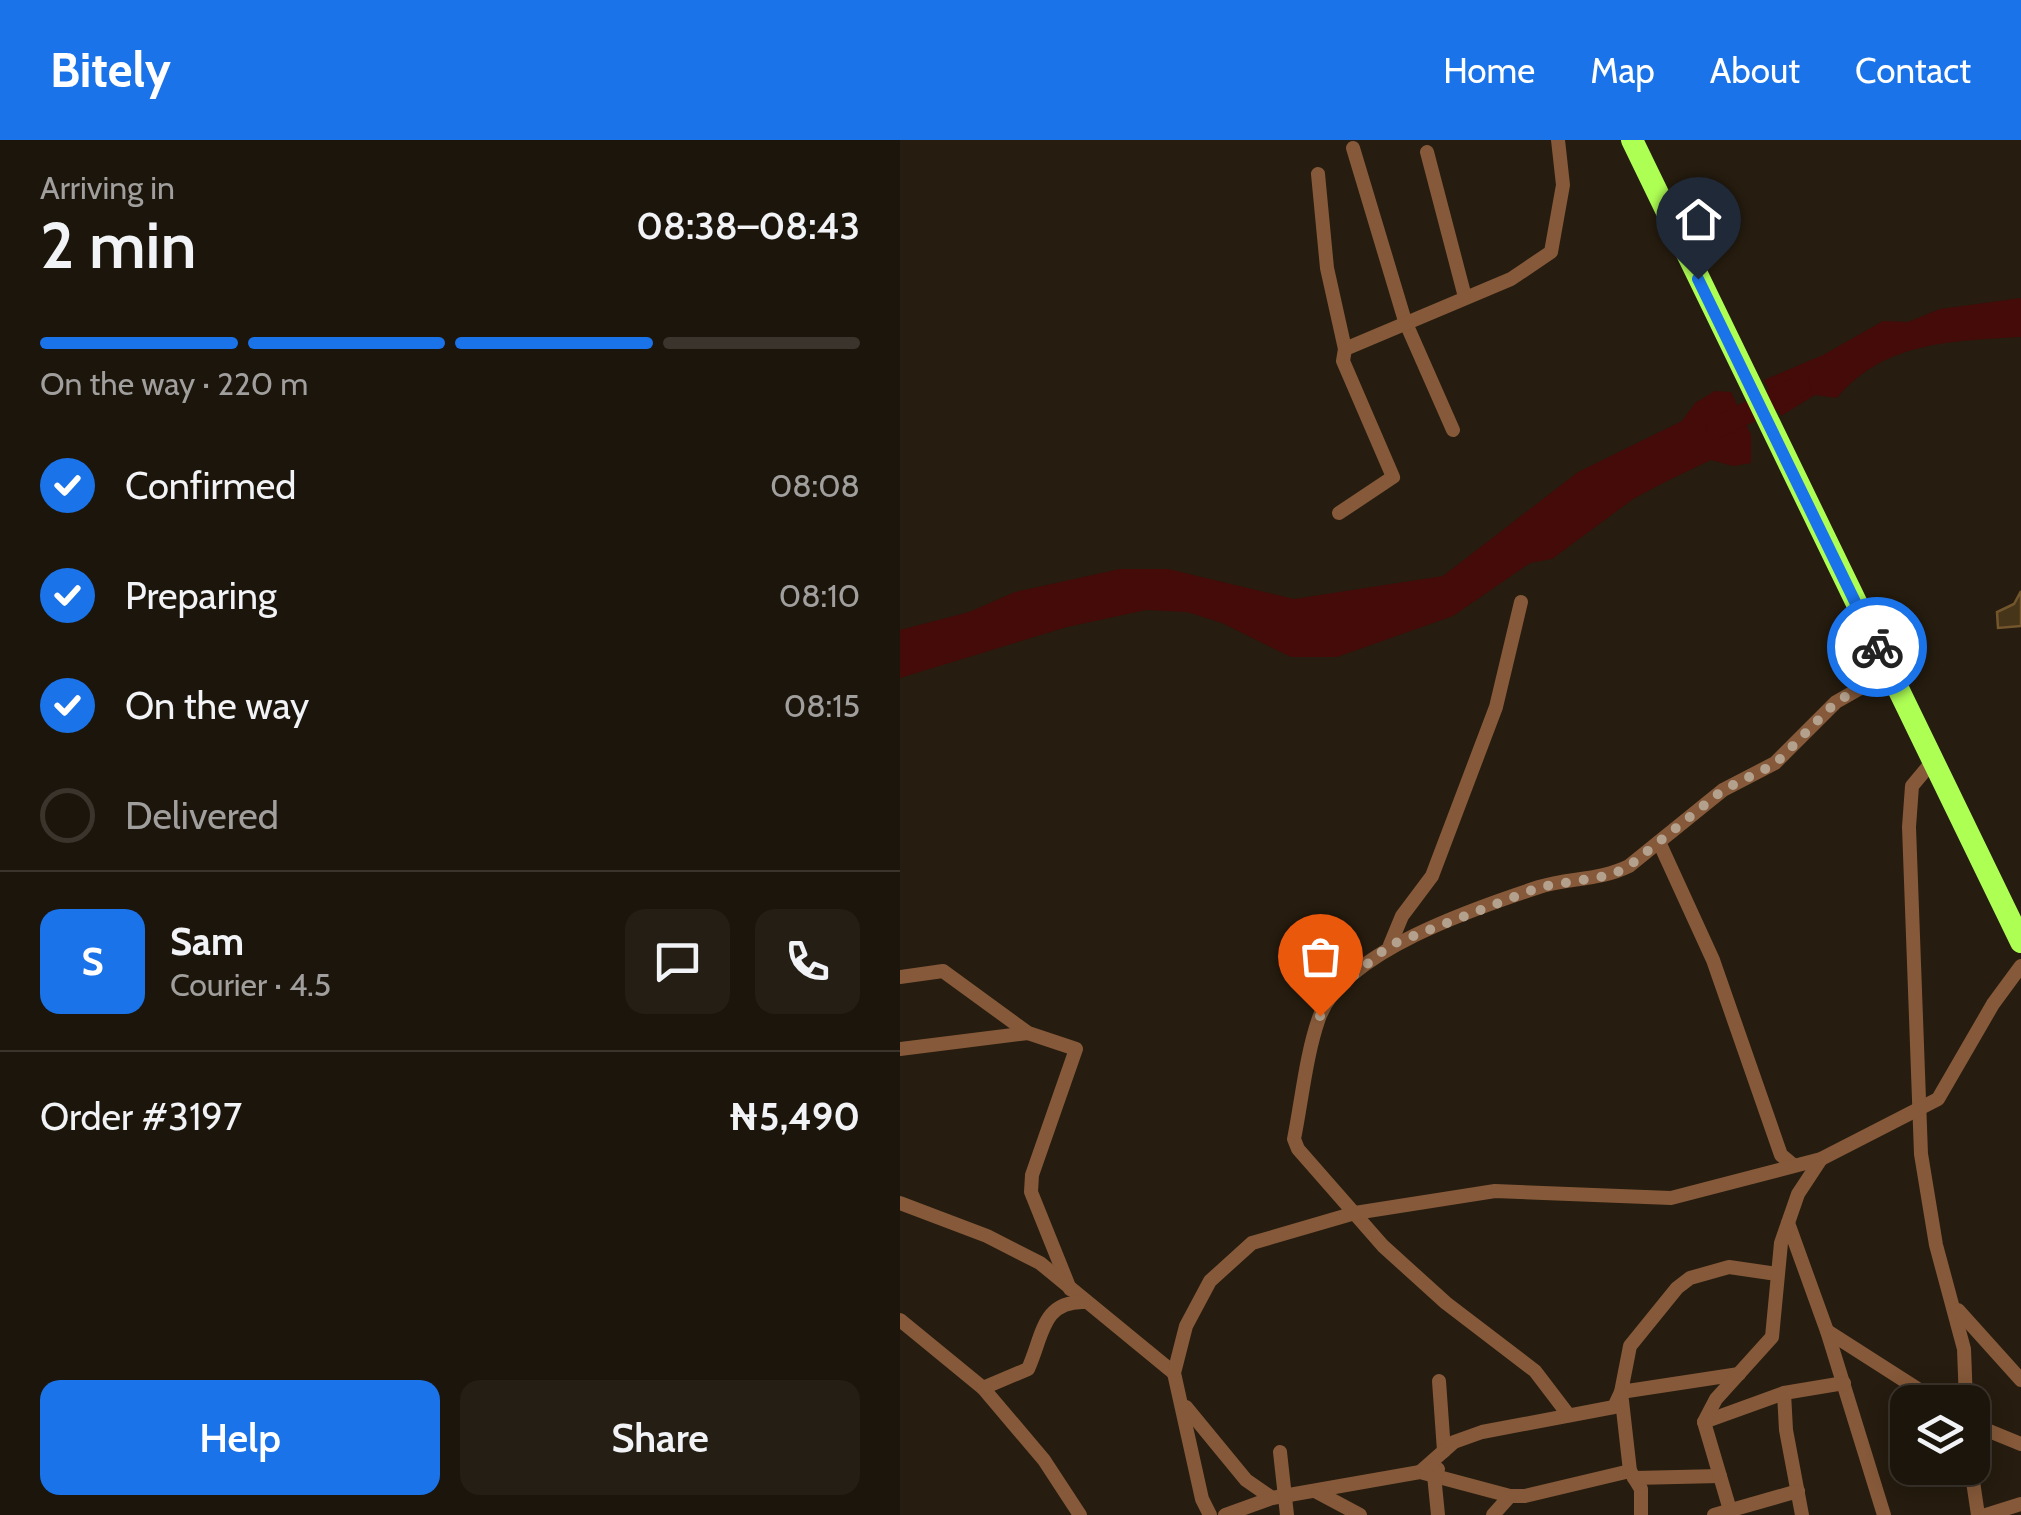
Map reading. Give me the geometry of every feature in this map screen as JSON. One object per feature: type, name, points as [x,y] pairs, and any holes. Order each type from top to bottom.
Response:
[{"type":"highway","points":[[1632,140],[2021,942]]},
{"type":"street","points":[[1345,349],[1511,279],[1551,252],[1563,185],[1558,140]]},
{"type":"street","points":[[1353,148],[1405,321],[1453,430]]},
{"type":"street","points":[[1427,152],[1465,297]]},
{"type":"street","points":[[1318,174],[1327,268],[1345,349],[1344,361],[1393,477],[1339,513]]},
{"type":"street","points":[[1390,945],[1402,916],[1432,876],[1496,707],[1521,602]]},
{"type":"street","points":[[1567,1414],[1535,1371],[1446,1302],[1355,1214],[1298,1150],[1294,1138],[1320,1016],[1334,992],[1390,945],[1540,887],[1612,875],[1723,790],[1775,764],[1836,702],[1889,672]]},
{"type":"street","points":[[1932,762],[1912,786],[1909,827],[1921,1154],[1936,1246],[1957,1309],[1965,1385]]},
{"type":"street","points":[[1659,842],[1713,960],[1781,1155],[1792,1165]]},
{"type":"street","points":[[1210,1515],[1202,1499],[1174,1373],[1186,1326],[1210,1281],[1252,1244],[1355,1214],[1495,1191],[1671,1198],[1821,1159],[1938,1100],[1993,1004],[2021,966]]},
{"type":"street","points":[[900,977],[943,971],[1028,1033],[1076,1049],[1032,1175],[1031,1192],[1070,1289]]},
{"type":"street","points":[[900,1048],[1028,1033]]},
{"type":"street","points":[[1730,1510],[1704,1422],[1716,1399],[1772,1336],[1788,1222],[1798,1194],[1821,1159]]},
{"type":"street","points":[[900,1203],[958,1224],[1040,1263],[1174,1373]]},
{"type":"street","points":[[1788,1222],[1828,1331],[1884,1515]]},
{"type":"street","points":[[1427,1474],[1449,1447],[1567,1414],[1614,1407],[1630,1346],[1676,1288],[1690,1278],[1728,1268],[1778,1274]]},
{"type":"street","points":[[983,1388],[1028,1369],[1052,1310],[1064,1302],[1085,1302]]},
{"type":"street","points":[[1957,1309],[2021,1380]]},
{"type":"street","points":[[900,1320],[983,1388],[1044,1460],[1077,1514]]},
{"type":"street","points":[[1828,1331],[1912,1385]]},
{"type":"street","points":[[1621,1392],[1739,1374]]},
{"type":"street","points":[[1439,1382],[1449,1447]]},
{"type":"street","points":[[1704,1422],[1784,1393],[1844,1383]]},
{"type":"street","points":[[1621,1392],[1632,1475],[1641,1489],[1642,1515]]},
{"type":"street","points":[[1784,1393],[1802,1515]]},
{"type":"street","points":[[1182,1402],[1246,1480],[1281,1504]]},
{"type":"street","points":[[1990,1431],[2021,1444]]},
{"type":"street","points":[[1280,1452],[1281,1504]]},
{"type":"street","points":[[1225,1515],[1317,1492],[1427,1474],[1510,1496],[1632,1475],[1720,1476]]},
{"type":"street","points":[[1427,1474],[1438,1515]]},
{"type":"street","points":[[1976,1485],[1986,1515],[2021,1504]]},
{"type":"street","points":[[1714,1515],[1798,1490]]},
{"type":"street","points":[[1317,1492],[1360,1515]]},
{"type":"street","points":[[1493,1515],[1510,1496]]},
{"type":"shaded area","points":[[2021,298],[2021,337],[1945,343],[1898,355],[1856,379],[1837,398],[1815,395],[1781,416],[1764,380],[1823,355],[1883,321],[1908,322],[1940,309]]},
{"type":"shaded area","points":[[1715,391],[1731,392],[1751,435],[1751,463],[1733,466],[1711,460],[1633,499],[1552,559],[1530,563],[1453,616],[1337,657],[1291,657],[1222,623],[1187,612],[1146,610],[1067,627],[900,678],[900,630],[969,612],[1015,592],[1120,569],[1168,569],[1294,599],[1443,576],[1578,472],[1682,421],[1695,403]]},
{"type":"building","points":[[2021,591],[2021,626],[1998,628],[1997,612],[2014,604]]},
{"type":"waterway","points":[[1717,428],[1800,386]]},
{"type":"way so far","points":[[1320,1016],[1334,992],[1390,945],[1540,887],[1612,875],[1629,866],[1723,790],[1775,764],[1836,702],[1858,686],[1889,672],[1877,647]]},
{"type":"route","points":[[1698,279],[1877,647]]}]
